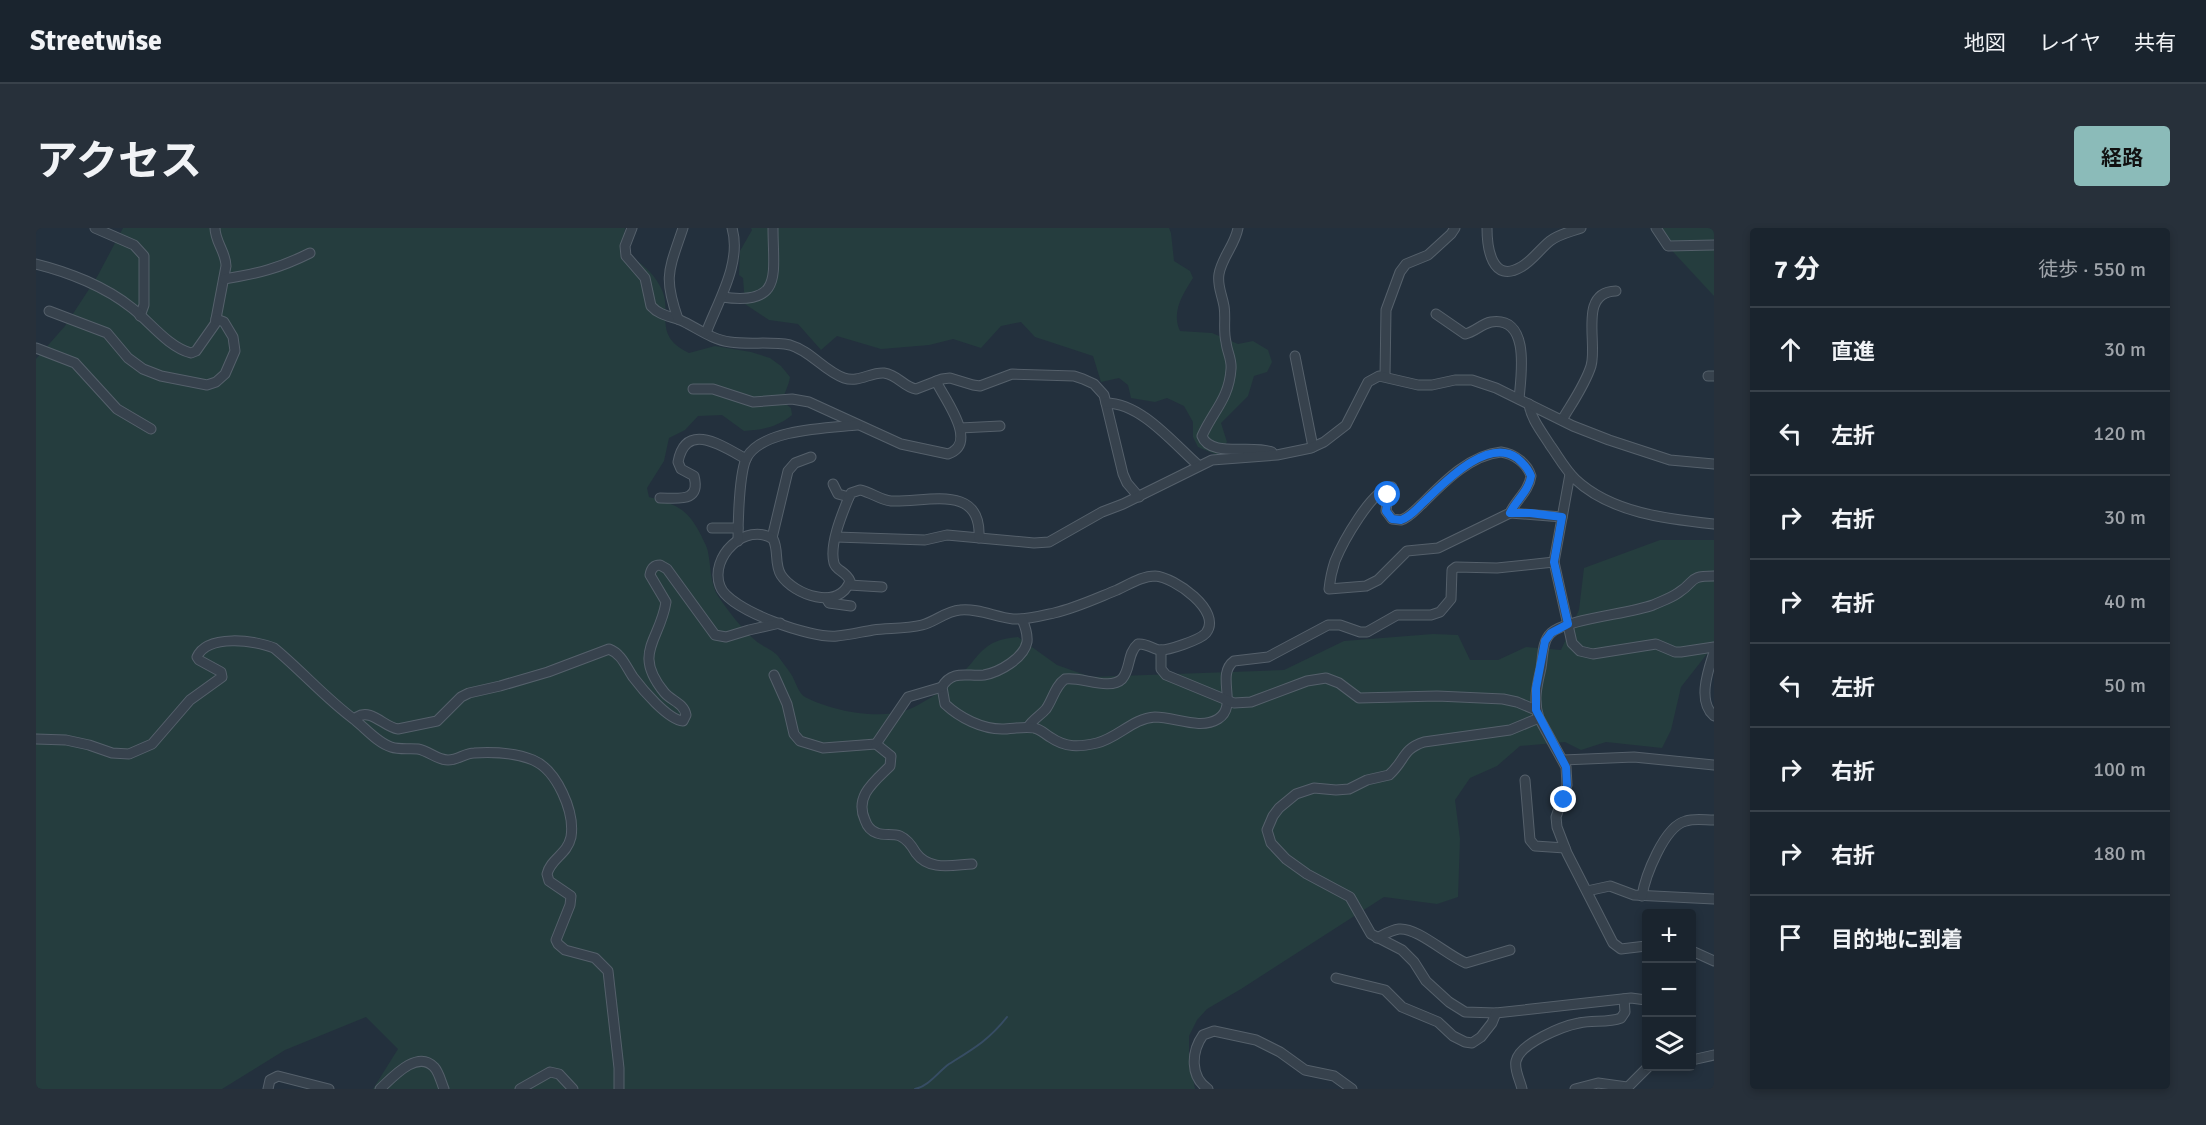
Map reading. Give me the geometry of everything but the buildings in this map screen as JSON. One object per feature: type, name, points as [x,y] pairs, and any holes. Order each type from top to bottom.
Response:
[{"type":"street","points":[[95,228],[134,245],[144,256],[144,305],[140,316]]},
{"type":"street","points":[[36,264],[57,270],[104,290],[125,303],[171,342],[191,352],[196,351],[206,339],[216,319],[224,279],[226,258],[216,237],[215,228]]},
{"type":"street","points":[[632,228],[625,246],[627,256],[645,278],[651,306],[663,315],[678,319],[728,342],[790,345],[802,350],[847,380],[887,373],[916,389],[950,378],[980,386],[1012,374],[1074,376],[1094,384],[1101,390],[1106,403],[1123,474],[1127,483],[1139,497]]},
{"type":"street","points":[[678,319],[670,296],[668,280],[683,228]]},
{"type":"street","points":[[706,333],[722,297],[733,254],[732,228]]},
{"type":"street","points":[[722,297],[753,297],[762,295],[770,288],[773,278],[773,228]]},
{"type":"street","points":[[1238,228],[1235,241],[1224,258],[1219,276],[1219,290],[1224,306],[1225,339],[1231,360],[1230,377],[1222,404],[1202,436],[1205,442],[1216,448],[1249,447],[1269,451],[1276,455]]},
{"type":"street","points":[[1385,376],[1387,303],[1400,272],[1406,264],[1428,255],[1455,228]]},
{"type":"street","points":[[1487,228],[1492,260],[1500,269],[1507,271],[1521,267],[1556,237],[1581,228]]},
{"type":"street","points":[[1656,228],[1668,246],[1714,245]]},
{"type":"street","points":[[224,279],[277,268],[310,253]]},
{"type":"street","points":[[1562,420],[1592,364],[1594,349],[1592,310],[1605,293],[1616,291]]},
{"type":"street","points":[[49,311],[107,333],[128,358],[143,369],[161,376],[207,385],[216,382],[225,374],[235,351],[233,337],[224,322],[216,319]]},
{"type":"street","points":[[1436,314],[1465,334],[1488,322],[1509,326],[1516,333],[1522,347],[1520,399]]},
{"type":"street","points":[[36,348],[75,363],[117,409],[152,429]]},
{"type":"street","points":[[1295,356],[1313,447]]},
{"type":"street","points":[[836,537],[925,540],[947,536],[1034,543],[1049,542],[1102,512],[1139,497],[1198,465],[1212,460],[1276,455],[1313,447],[1334,436],[1346,425],[1372,378],[1385,376],[1418,386],[1455,380],[1472,380],[1520,399],[1590,433],[1670,460],[1714,464]]},
{"type":"street","points":[[693,389],[713,389],[753,402],[792,399],[809,402],[901,444],[948,454],[957,449],[961,435],[960,428],[957,418],[936,381]]},
{"type":"street","points":[[1106,403],[1124,405],[1136,412],[1161,430],[1198,465]]},
{"type":"street","points":[[1529,404],[1532,416],[1570,474],[1581,484],[1637,512],[1714,524]]},
{"type":"street","points":[[738,541],[742,470],[746,459],[755,448],[778,437],[811,429],[857,425]]},
{"type":"street","points":[[960,428],[1000,426]]},
{"type":"street","points":[[660,498],[689,497],[693,494],[696,482],[694,476],[681,469],[678,462],[682,452],[694,440],[706,439],[746,459]]},
{"type":"street","points":[[1510,513],[1528,486],[1531,476],[1523,464],[1507,453],[1494,453],[1475,460],[1448,480],[1412,514],[1401,520],[1392,519],[1386,511],[1388,495],[1392,487],[1388,486],[1367,507],[1342,546],[1334,564],[1329,589],[1366,586],[1378,580],[1407,551],[1438,548],[1510,513],[1562,517]]},
{"type":"street","points":[[772,538],[788,471],[795,463],[811,458]]},
{"type":"street","points":[[1570,474],[1554,562],[1575,647],[1586,654],[1656,644],[1675,652],[1714,647]]},
{"type":"street","points":[[832,484],[838,494],[849,497]]},
{"type":"street","points":[[980,538],[980,526],[975,513],[964,504],[947,497],[885,500],[860,490],[851,493],[836,537],[834,564],[836,568],[846,573],[850,581],[841,594],[826,598],[816,596],[787,582],[779,571],[777,547],[772,538],[752,534],[738,541],[720,560],[718,572],[720,588],[745,609],[780,623],[833,637],[921,625],[957,610],[1022,619],[1075,607],[1148,576],[1164,578],[1199,601],[1208,616],[1206,632],[1200,637],[1161,650],[1141,644],[1134,647],[1125,674],[1115,683],[1065,679],[1059,684],[1045,710],[1034,719],[1028,728]]},
{"type":"street","points":[[712,528],[738,528]]},
{"type":"street","points":[[942,687],[945,704],[978,724],[992,728],[1035,728],[1062,745],[1083,745],[1105,740],[1133,724],[1150,718],[1210,722],[1222,716],[1228,706],[1226,677],[1230,664],[1234,661],[1268,657],[1328,625],[1340,625],[1367,632],[1397,615],[1431,615],[1440,612],[1451,599],[1451,575],[1452,570],[1456,567],[1497,568],[1554,562]]},
{"type":"street","points":[[357,721],[357,717],[363,714],[373,716],[392,728],[398,729],[437,721],[461,697],[469,693],[541,675],[609,650],[622,659],[642,688],[668,714],[682,721],[686,715],[684,708],[669,698],[650,669],[649,650],[666,602],[650,575],[656,565],[667,569],[715,635],[726,637],[780,623]]},
{"type":"street","points":[[1642,947],[1621,949],[1613,943],[1565,848],[1556,821],[1567,785],[1566,767],[1538,714],[1536,688],[1545,641],[1551,633],[1568,624],[1651,606],[1679,592],[1693,578],[1714,576]]},
{"type":"street","points":[[849,585],[882,587]]},
{"type":"street","points":[[826,598],[829,603],[851,606]]},
{"type":"street","points":[[876,744],[908,698],[942,687],[947,680],[956,675],[988,674],[1015,660],[1025,647],[1027,640],[1022,619]]},
{"type":"street","points":[[36,739],[77,742],[114,754],[129,754],[148,746],[159,737],[190,700],[202,689],[220,679],[221,672],[199,660],[197,655],[205,648],[228,641],[256,643],[274,648],[333,704],[390,747],[418,749],[443,760],[476,753],[528,758],[540,765],[554,780],[567,801],[571,818],[571,834],[567,849],[550,866],[547,874],[549,881],[571,896],[570,905],[556,940],[566,950],[595,958],[608,971],[619,1068],[619,1089]]},
{"type":"street","points":[[1161,650],[1161,669],[1166,675],[1234,703],[1251,702],[1307,681],[1326,678],[1339,683],[1359,698],[1437,696],[1503,699],[1517,702],[1538,714]]},
{"type":"street","points":[[1714,652],[1705,695],[1707,708],[1714,716]]},
{"type":"street","points":[[774,675],[787,704],[794,734],[800,741],[823,748],[876,744],[891,756],[892,763],[867,789],[862,798],[863,816],[870,829],[880,834],[902,837],[921,859],[931,865],[972,864]]},
{"type":"street","points":[[1538,714],[1510,730],[1415,745],[1409,748],[1389,775],[1366,780],[1342,790],[1314,788],[1305,790],[1286,802],[1272,816],[1267,830],[1268,836],[1278,852],[1307,874],[1350,897],[1367,930],[1377,938],[1402,950],[1414,962],[1426,981],[1460,1009],[1468,1012],[1496,1013],[1624,999],[1642,1000]]},
{"type":"street","points":[[1563,760],[1634,757],[1714,765]]},
{"type":"street","points":[[1525,780],[1530,840],[1535,846],[1565,848]]},
{"type":"street","points":[[1642,896],[1649,870],[1670,833],[1686,820],[1714,820]]},
{"type":"street","points":[[1587,891],[1610,886],[1634,896],[1714,899]]},
{"type":"street","points":[[1377,938],[1397,929],[1404,929],[1437,945],[1466,963],[1510,950]]},
{"type":"street","points":[[1696,955],[1714,961]]},
{"type":"street","points":[[1336,978],[1385,990],[1402,1007],[1438,1022],[1453,1036],[1465,1042],[1472,1043],[1480,1037],[1492,1023],[1496,1013]]},
{"type":"street","points":[[1521,1089],[1516,1067],[1523,1051],[1541,1038],[1568,1026],[1621,1018],[1625,1012],[1624,999]]},
{"type":"street","points":[[1208,1089],[1197,1078],[1194,1070],[1195,1053],[1203,1035],[1214,1031],[1266,1044],[1305,1070],[1334,1076],[1352,1089]]},
{"type":"street","points":[[1696,1058],[1714,1055]]},
{"type":"street","points":[[380,1089],[413,1062],[426,1061],[436,1069],[444,1089]]},
{"type":"street","points":[[1575,1089],[1598,1083],[1626,1088],[1644,1071]]},
{"type":"street","points":[[520,1089],[550,1072],[560,1074],[573,1089]]},
{"type":"street","points":[[268,1089],[270,1080],[278,1076],[329,1089]]},
{"type":"green space","points":[[123,228],[625,228],[622,252],[644,266],[660,286],[664,296],[667,330],[677,346],[689,353],[715,346],[751,352],[770,358],[790,377],[783,402],[791,408],[792,415],[770,427],[744,431],[722,415],[698,416],[685,430],[669,438],[664,461],[647,488],[649,497],[680,509],[696,526],[707,550],[715,591],[740,625],[756,641],[778,656],[805,697],[841,710],[883,714],[907,710],[940,692],[988,646],[1005,639],[1018,637],[1057,665],[1091,677],[1284,670],[1344,641],[1433,634],[1458,635],[1470,660],[1498,660],[1526,647],[1561,650],[1579,610],[1584,568],[1660,540],[1714,540],[1714,645],[1681,687],[1671,730],[1662,748],[1606,742],[1581,750],[1565,742],[1520,746],[1497,766],[1470,778],[1455,800],[1460,839],[1458,897],[1437,904],[1384,897],[1207,1009],[1197,1020],[1189,1036],[1189,1058],[1195,1089],[373,1089],[398,1049],[366,1017],[285,1050],[222,1089],[36,1089],[36,359],[65,326],[97,277]]},
{"type":"green space","points":[[751,228],[1169,228],[1174,261],[1190,271],[1193,278],[1182,297],[1178,310],[1180,331],[1212,333],[1238,344],[1253,341],[1268,350],[1272,362],[1267,372],[1254,376],[1248,396],[1221,423],[1227,442],[1217,455],[1198,447],[1193,437],[1193,422],[1184,406],[1167,398],[1155,402],[1131,398],[1128,385],[1119,378],[1101,382],[1093,356],[1035,337],[1021,322],[1001,326],[981,348],[953,339],[929,345],[881,349],[837,336],[821,350],[798,324],[769,320],[745,304],[743,278],[739,275],[740,251]]},
{"type":"green space","points":[[1651,228],[1714,228],[1714,296]]},
{"type":"waterway","points":[[915,1089],[925,1085],[949,1064],[980,1044],[1007,1017]]},
{"type":"route","points":[[1388,495],[1386,511],[1389,516],[1396,520],[1406,519],[1464,467],[1487,455],[1501,452],[1511,454],[1518,459],[1530,471],[1531,476],[1528,486],[1510,513],[1562,517],[1554,562],[1568,624],[1551,633],[1545,641],[1536,688],[1536,710],[1566,767],[1567,785],[1564,800]]}]
